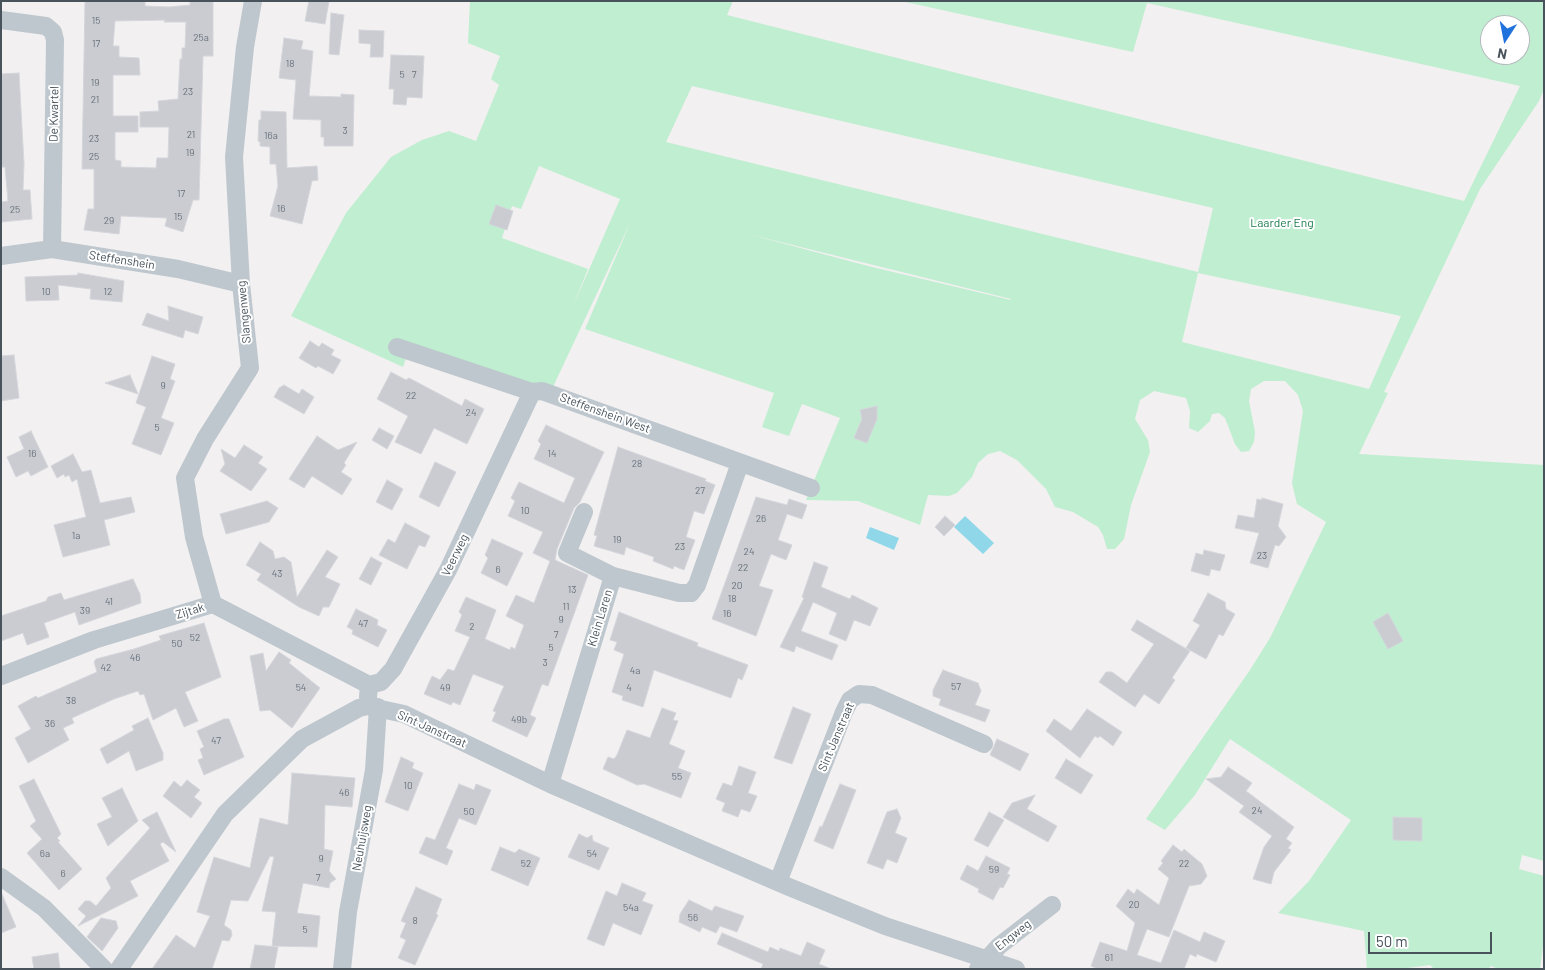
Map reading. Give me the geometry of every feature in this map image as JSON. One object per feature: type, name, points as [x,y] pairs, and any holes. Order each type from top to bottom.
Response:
[{"type":"street","name":"Slangenweg","points":[[250,368],[242,284],[234,157],[245,47],[253,1]]},
{"type":"street","name":"De Kwartel","points":[[1,20],[46,26],[53,32],[55,40],[52,250]]},
{"type":"street","name":"Steffenshein","points":[[1,256],[52,250],[178,269],[242,284]]},
{"type":"street","name":"Steffenshein West","points":[[397,347],[541,387],[811,488]]},
{"type":"street","points":[[213,604],[194,537],[185,478],[205,439],[261,354]]},
{"type":"street","name":"Veerweg","points":[[369,685],[381,682],[393,669],[448,570],[541,387]]},
{"type":"street","name":"Klein Laren","points":[[550,784],[613,576],[679,593],[691,593],[697,585],[740,463]]},
{"type":"street","points":[[584,512],[566,553],[613,576]]},
{"type":"street","name":"Zijtak","points":[[1,676],[94,640],[213,604],[369,685]]},
{"type":"street","points":[[119,969],[225,814],[302,740],[359,708],[373,706],[369,685]]},
{"type":"street","name":"Sint Janstraat","points":[[778,882],[850,700],[859,694],[872,695],[984,744]]},
{"type":"street","name":"Sint Janstraat","points":[[373,706],[404,714],[550,784],[885,926],[982,964],[1016,969]]},
{"type":"street","name":"Neuhuijsweg","points":[[342,969],[348,912],[374,770],[373,706]]},
{"type":"street","points":[[1,877],[44,908],[104,969]]},
{"type":"street","name":"Engweg","points":[[982,964],[1052,905]]},
{"type":"green space","name":"Laarder Eng","points":[[470,1],[733,1],[727,15],[1464,201],[1520,86],[1147,3],[1133,52],[901,1],[1544,1],[1544,89],[1539,101],[1480,189],[1384,392],[1388,393],[1359,454],[1544,465],[1544,861],[1522,855],[1519,869],[1544,876],[1544,939],[1540,969],[1498,969],[1491,966],[1488,969],[1434,969],[1430,965],[1400,969],[1367,969],[1364,931],[1278,913],[1309,881],[1351,820],[1230,739],[1195,795],[1165,830],[1146,819],[1250,670],[1270,638],[1326,522],[1297,504],[1292,483],[1303,411],[1298,395],[1285,381],[1264,381],[1251,389],[1249,401],[1255,432],[1254,442],[1249,451],[1241,452],[1235,444],[1225,418],[1219,413],[1212,414],[1210,421],[1198,432],[1189,428],[1190,411],[1186,398],[1154,391],[1140,400],[1135,419],[1148,440],[1150,452],[1131,505],[1124,539],[1115,549],[1107,549],[1103,535],[1098,527],[1073,512],[1055,507],[1046,489],[1017,460],[1000,451],[988,454],[978,463],[972,477],[957,493],[949,496],[928,495],[920,525],[858,501],[806,500],[840,418],[802,404],[789,436],[762,427],[774,393],[585,329],[631,221],[552,389],[410,347],[403,367],[291,316],[346,213],[391,157],[422,140],[449,131],[476,141],[499,85],[491,79],[500,56],[468,43]],"holes":[[[692,86],[1213,208],[1198,272],[666,142]],[[539,166],[620,199],[573,306],[588,269],[502,238],[512,206],[521,209]],[[748,234],[1011,300],[868,266]],[[1198,273],[1401,316],[1369,389],[1182,342]]]},
{"type":"water","points":[[965,516],[994,543],[983,554],[954,527]]},
{"type":"water","points":[[870,527],[899,538],[894,550],[866,538]]},
{"type":"building","points":[[85,1],[145,1],[145,6],[169,7],[190,5],[190,1],[213,1],[213,56],[203,56],[199,200],[193,200],[183,232],[165,226],[167,218],[121,216],[119,234],[84,230],[88,209],[94,209],[94,169],[82,169]],"holes":[[[165,20],[164,22],[186,22],[185,48],[182,48],[182,59],[180,59],[178,99],[158,101],[159,111],[140,112],[140,127],[169,127],[168,158],[157,158],[156,168],[121,167],[121,161],[115,160],[115,132],[138,132],[138,116],[113,116],[113,75],[140,75],[139,58],[119,57],[119,46],[113,46],[115,21]]]},
{"type":"building","points":[[309,1],[329,1],[325,24],[305,21]]},
{"type":"building","points":[[331,13],[344,15],[339,55],[329,54]]},
{"type":"building","points":[[359,30],[384,31],[383,57],[370,57],[371,44],[359,43]]},
{"type":"building","points":[[284,38],[303,41],[301,49],[313,51],[309,96],[341,97],[341,94],[354,95],[353,146],[324,146],[324,137],[321,137],[321,120],[293,119],[296,80],[279,78]]},
{"type":"building","points":[[391,55],[424,56],[422,98],[407,97],[406,105],[393,104],[394,89],[389,89]]},
{"type":"building","points":[[19,73],[24,164],[23,190],[30,190],[32,219],[1,222],[1,202],[8,201],[5,167],[1,167],[1,74]]},
{"type":"building","points":[[261,111],[286,112],[287,168],[317,166],[318,180],[312,181],[302,224],[270,216],[278,186],[276,164],[270,164],[270,147],[260,146],[258,141]]},
{"type":"building","points":[[496,205],[513,211],[507,230],[489,224]]},
{"type":"building","points":[[78,273],[124,281],[122,302],[90,299],[91,289],[58,285],[59,300],[26,301],[25,277],[78,275]]},
{"type":"building","points":[[168,306],[203,317],[198,334],[185,330],[183,338],[142,325],[147,313],[169,321]]},
{"type":"building","points":[[310,341],[319,347],[322,343],[334,350],[331,355],[341,360],[333,374],[318,366],[316,368],[299,358]]},
{"type":"building","points":[[14,355],[19,398],[1,401],[1,356]]},
{"type":"building","points":[[152,356],[175,364],[170,379],[175,381],[161,418],[174,423],[161,455],[132,444],[146,407],[136,403]]},
{"type":"building","points":[[391,372],[406,380],[409,378],[462,406],[465,399],[484,409],[467,444],[434,428],[421,454],[395,442],[408,416],[377,399]]},
{"type":"building","points":[[130,375],[138,394],[105,383]]},
{"type":"building","points":[[284,385],[299,394],[302,389],[314,397],[304,414],[274,397],[279,388]]},
{"type":"building","points":[[877,406],[877,419],[867,443],[854,438],[862,419],[860,410]]},
{"type":"building","points":[[546,425],[604,452],[580,502],[574,508],[557,549],[555,560],[588,575],[548,686],[542,684],[530,715],[536,718],[527,737],[492,721],[496,712],[493,711],[504,686],[473,674],[460,705],[453,702],[451,705],[424,694],[432,676],[440,680],[448,669],[454,671],[470,637],[455,631],[462,615],[459,612],[466,597],[496,610],[485,639],[510,650],[511,647],[515,649],[524,625],[506,616],[516,595],[534,603],[550,561],[533,553],[543,532],[508,516],[515,501],[511,498],[519,482],[564,503],[575,478],[534,459],[541,444],[538,441]]},
{"type":"building","points":[[379,428],[394,436],[387,449],[372,440]]},
{"type":"building","points":[[31,431],[48,467],[31,476],[28,471],[16,477],[7,457],[24,449],[19,437]]},
{"type":"building","points":[[317,436],[338,450],[357,442],[344,463],[346,465],[341,472],[352,479],[342,495],[312,476],[304,488],[289,479]]},
{"type":"building","points":[[244,445],[263,457],[258,463],[267,469],[251,491],[220,471],[225,464],[221,449],[235,458]]},
{"type":"building","points":[[618,447],[706,479],[705,481],[715,485],[704,514],[694,511],[686,537],[695,540],[684,570],[674,566],[673,569],[653,561],[654,557],[626,547],[624,555],[594,546],[597,536],[594,535]]},
{"type":"building","points":[[73,454],[82,472],[91,470],[100,503],[131,497],[135,512],[104,520],[110,545],[63,557],[54,525],[86,517],[77,479],[72,482],[69,475],[65,477],[64,474],[57,478],[51,466]]},
{"type":"building","points":[[435,462],[456,472],[439,507],[419,497]]},
{"type":"building","points":[[387,480],[403,489],[392,510],[376,502]]},
{"type":"building","points":[[756,497],[787,505],[789,499],[807,505],[802,519],[787,514],[778,540],[792,545],[786,560],[771,554],[759,586],[773,590],[756,636],[712,619]]},
{"type":"building","points":[[1262,498],[1283,504],[1278,526],[1286,537],[1279,546],[1275,545],[1268,568],[1250,563],[1259,533],[1235,528],[1238,515],[1254,518],[1257,499],[1262,500]]},
{"type":"building","points":[[267,501],[278,508],[269,522],[226,534],[220,514]]},
{"type":"building","points":[[945,516],[955,525],[944,536],[935,527]]},
{"type":"building","points":[[405,523],[430,536],[425,547],[419,545],[407,569],[379,555],[388,539],[395,543]]},
{"type":"building","points":[[492,539],[523,553],[507,586],[481,573],[488,558],[485,555]]},
{"type":"building","points":[[260,542],[273,551],[275,559],[284,557],[291,562],[297,597],[327,550],[338,557],[325,577],[340,584],[329,607],[323,607],[319,616],[299,607],[257,580],[261,574],[246,565]]},
{"type":"building","points":[[1204,550],[1225,555],[1220,571],[1211,569],[1209,576],[1191,571],[1196,553],[1203,555]]},
{"type":"building","points":[[371,557],[382,563],[371,585],[359,579]]},
{"type":"building","points":[[814,562],[828,567],[821,587],[850,599],[852,595],[878,608],[870,626],[854,620],[846,641],[829,634],[837,613],[813,602],[801,631],[838,645],[832,660],[796,646],[794,652],[780,647],[804,598],[802,597]]},
{"type":"building","points":[[133,579],[140,594],[141,603],[79,625],[75,612],[44,623],[49,637],[27,645],[23,633],[1,641],[1,616],[46,601],[48,597],[61,593],[64,600]]},
{"type":"building","points":[[1208,593],[1225,602],[1226,609],[1235,614],[1223,636],[1219,634],[1206,659],[1186,648],[1200,625],[1193,621]]},
{"type":"building","points":[[356,609],[378,620],[377,625],[387,630],[378,647],[352,634],[353,630],[347,627]]},
{"type":"building","points":[[619,612],[698,643],[697,646],[748,665],[742,680],[738,678],[731,698],[654,670],[643,707],[622,700],[623,696],[612,692],[624,654],[614,650],[617,642],[610,640]]},
{"type":"building","points":[[1388,613],[1403,641],[1388,649],[1373,622]]},
{"type":"building","points":[[1137,620],[1190,651],[1172,678],[1175,680],[1159,704],[1144,694],[1135,707],[1099,682],[1106,672],[1112,672],[1127,683],[1154,644],[1131,630]]},
{"type":"building","points":[[204,623],[221,677],[185,692],[198,721],[184,727],[176,708],[153,720],[144,694],[140,695],[138,691],[114,699],[72,718],[74,723],[63,728],[69,740],[28,763],[15,738],[31,729],[18,706],[36,696],[38,698],[97,672],[94,662],[96,659],[161,640],[159,636]]},
{"type":"building","points":[[279,652],[291,660],[289,663],[320,688],[292,728],[270,710],[260,711],[250,656],[263,653],[266,671]]},
{"type":"building","points":[[943,670],[978,683],[981,691],[975,705],[990,710],[985,722],[939,705],[941,699],[933,696],[933,690]]},
{"type":"building","points":[[793,707],[811,714],[792,764],[774,758]]},
{"type":"building","points":[[662,708],[676,713],[673,720],[678,721],[669,744],[685,751],[678,768],[691,773],[681,798],[644,784],[637,785],[603,769],[608,757],[614,759],[617,755],[627,730],[650,738]]},
{"type":"building","points":[[1087,709],[1122,732],[1113,746],[1100,736],[1098,738],[1095,736],[1080,758],[1046,731],[1054,719],[1071,731]]},
{"type":"building","points":[[148,718],[163,753],[163,760],[136,771],[129,751],[107,764],[100,749],[134,730],[132,726]]},
{"type":"building","points":[[224,719],[229,719],[244,757],[204,775],[198,760],[203,758],[200,749],[204,747],[197,731]]},
{"type":"building","points":[[997,739],[1029,754],[1020,771],[990,755]]},
{"type":"building","points":[[401,757],[414,763],[412,768],[423,773],[408,811],[385,802]]},
{"type":"building","points":[[1066,759],[1093,775],[1081,794],[1055,778]]},
{"type":"building","points":[[739,766],[756,772],[748,793],[757,796],[750,812],[741,809],[738,817],[722,811],[725,803],[716,799],[723,783],[732,786]]},
{"type":"building","points":[[1228,767],[1252,783],[1246,791],[1294,827],[1286,839],[1292,843],[1288,848],[1291,850],[1274,872],[1271,884],[1253,879],[1264,847],[1272,836],[1239,812],[1244,806],[1206,779],[1221,777]]},
{"type":"building","points":[[292,773],[355,778],[352,807],[325,805],[324,849],[333,851],[329,871],[336,879],[330,883],[329,888],[303,883],[297,913],[320,916],[317,947],[272,946],[276,912],[262,911],[274,857],[270,856],[248,901],[231,900],[224,925],[231,930],[232,935],[229,941],[222,940],[212,969],[152,969],[176,935],[195,948],[210,916],[197,912],[214,857],[250,868],[260,818],[288,825]]},
{"type":"building","points":[[34,779],[61,834],[57,838],[60,841],[58,842],[82,869],[59,890],[27,853],[42,839],[30,826],[36,821],[19,786]]},
{"type":"building","points":[[187,780],[200,790],[194,797],[202,803],[191,818],[163,796],[174,781],[181,787]]},
{"type":"building","points":[[459,784],[474,790],[476,784],[491,790],[476,825],[459,818],[446,848],[453,851],[447,865],[419,853],[426,837],[435,840]]},
{"type":"building","points":[[840,784],[856,790],[833,849],[814,841]]},
{"type":"building","points":[[122,788],[138,821],[108,846],[97,824],[112,817],[102,798]]},
{"type":"building","points":[[1035,795],[1027,809],[1057,826],[1048,842],[1003,817],[1012,803]]},
{"type":"building","points":[[897,809],[901,818],[895,833],[907,838],[897,863],[887,859],[883,869],[867,863],[887,812]]},
{"type":"building","points":[[157,812],[176,852],[163,842],[160,844],[169,861],[130,881],[138,896],[78,926],[86,916],[78,909],[85,901],[90,901],[96,906],[111,888],[106,878],[150,828],[142,820]]},
{"type":"building","points":[[989,812],[1004,820],[988,847],[974,840]]},
{"type":"building","points":[[1393,817],[1422,818],[1422,841],[1393,840]]},
{"type":"building","points":[[579,834],[587,838],[592,835],[593,841],[609,848],[599,870],[568,857]]},
{"type":"building","points":[[1173,845],[1182,852],[1184,849],[1202,864],[1207,876],[1201,884],[1189,886],[1169,937],[1147,929],[1137,955],[1161,963],[1174,930],[1200,942],[1204,932],[1225,941],[1216,962],[1197,954],[1196,957],[1190,954],[1184,969],[1098,969],[1091,966],[1100,942],[1127,951],[1135,923],[1116,906],[1128,889],[1134,894],[1137,889],[1159,905],[1169,878],[1158,869],[1163,863],[1161,861]]},
{"type":"building","points":[[500,847],[515,853],[519,849],[540,858],[528,886],[491,870]]},
{"type":"building","points":[[986,856],[1010,868],[1007,874],[1010,875],[1003,888],[1000,887],[993,900],[978,892],[979,889],[960,879],[967,865],[978,871]]},
{"type":"building","points":[[622,883],[646,893],[642,901],[653,905],[641,935],[613,923],[604,946],[587,939],[606,891],[617,896]]},
{"type":"building","points":[[416,887],[442,899],[436,914],[438,915],[415,965],[398,958],[406,940],[400,937],[406,923],[401,921]]},
{"type":"building","points":[[1,892],[16,927],[1,933]]},
{"type":"building","points":[[689,900],[712,911],[715,906],[744,916],[737,932],[720,926],[716,933],[702,927],[700,932],[679,922],[680,914]]},
{"type":"building","points":[[101,918],[116,921],[118,928],[102,951],[87,937]]},
{"type":"building","points":[[722,933],[768,952],[770,947],[779,951],[780,948],[801,956],[807,942],[825,950],[819,964],[831,969],[761,969],[763,964],[717,944]]},
{"type":"building","points":[[255,945],[278,947],[274,969],[250,969]]},
{"type":"building","points":[[58,953],[60,969],[34,969],[32,957]]}]
